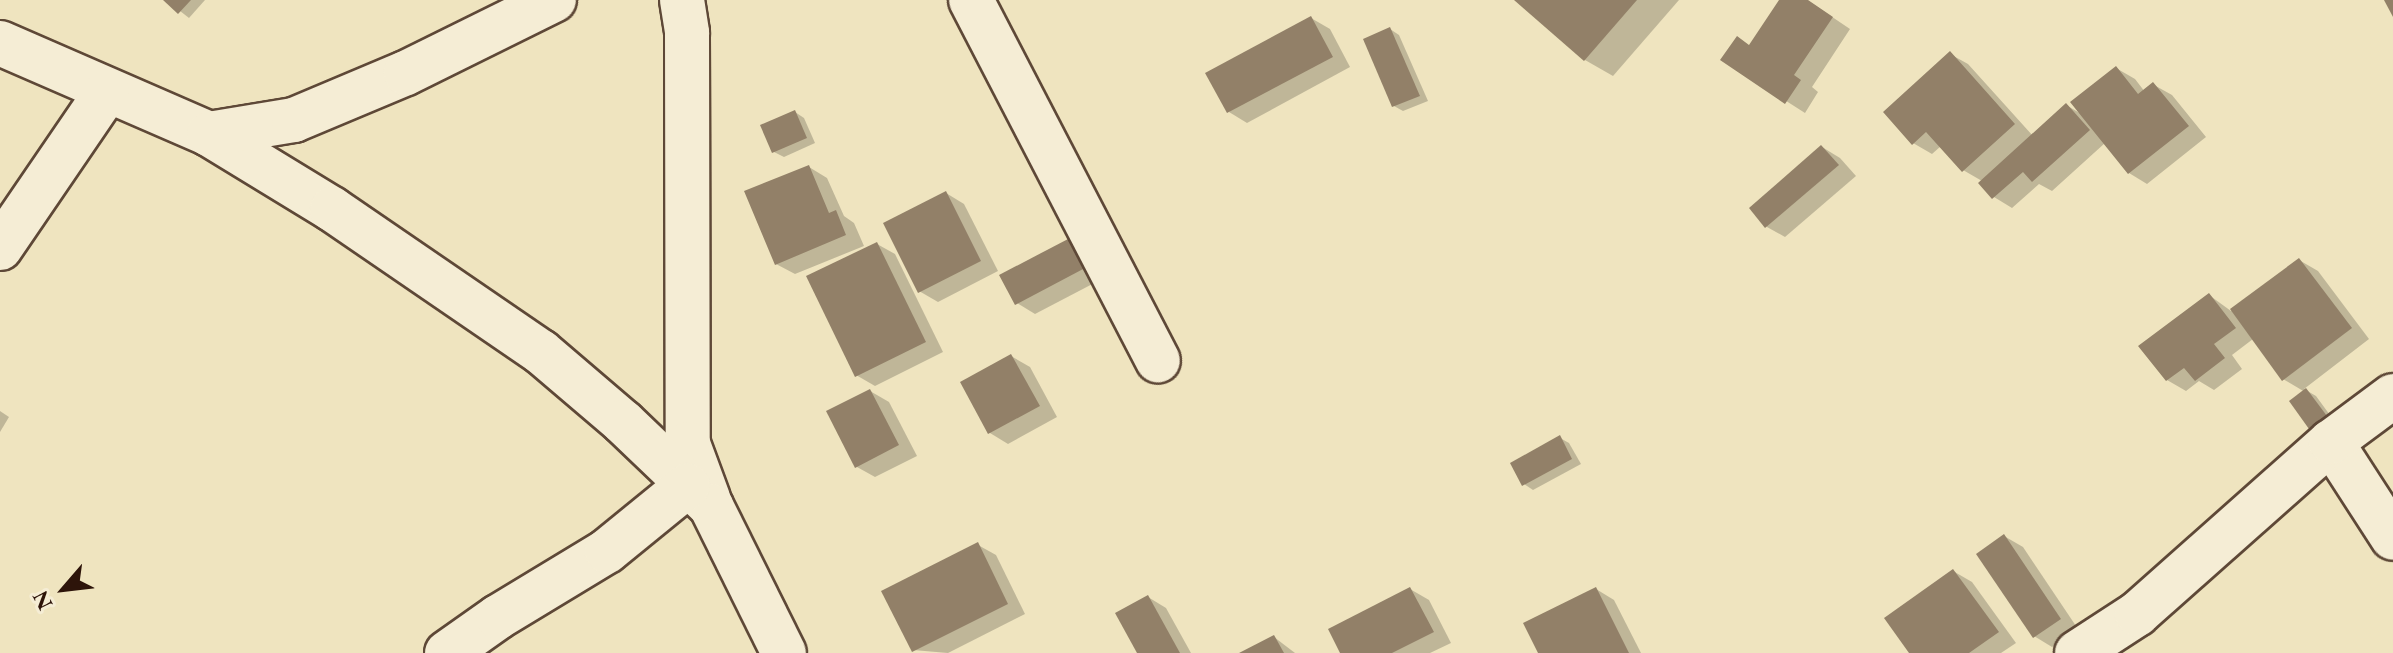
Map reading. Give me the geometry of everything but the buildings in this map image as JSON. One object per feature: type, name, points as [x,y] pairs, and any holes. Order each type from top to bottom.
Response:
[{"type":"street","points":[[209,134],[294,120],[406,73],[554,0]]},
{"type":"street","points":[[682,0],[687,33],[688,444],[699,495],[784,653]]},
{"type":"street","points":[[971,0],[1158,360]]},
{"type":"street","points":[[0,43],[209,134],[332,209],[541,352],[623,422],[699,495]]},
{"type":"street","points":[[0,248],[107,91]]},
{"type":"street","points":[[2077,653],[2137,614],[2331,442],[2393,396]]},
{"type":"street","points":[[2331,442],[2393,538]]},
{"type":"street","points":[[447,653],[498,617],[699,495]]}]
